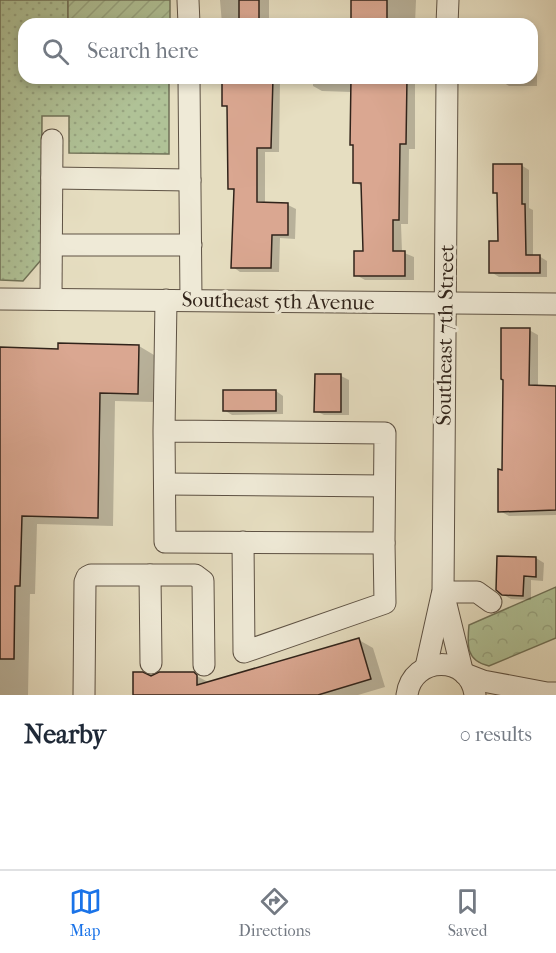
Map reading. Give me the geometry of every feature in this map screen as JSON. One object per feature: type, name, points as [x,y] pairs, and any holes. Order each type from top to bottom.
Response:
[{"type":"street","points":[[188,0],[189,18]]},
{"type":"street","points":[[447,18],[448,0]]},
{"type":"street","points":[[189,84],[191,300]]},
{"type":"street","name":"Southeast 7th Street","points":[[447,84],[443,592],[464,672],[472,682],[475,695]]},
{"type":"street","points":[[51,299],[52,140]]},
{"type":"street","points":[[52,178],[190,180]]},
{"type":"street","points":[[52,245],[191,245]]},
{"type":"street","name":"Southeast 5th Avenue","points":[[0,299],[556,304]]},
{"type":"street","points":[[166,300],[165,542],[384,543]]},
{"type":"street","points":[[164,432],[385,433],[385,603],[244,652],[243,542]]},
{"type":"street","points":[[165,484],[384,486]]},
{"type":"street","points":[[84,695],[85,582],[91,575],[195,575],[203,581],[204,665]]},
{"type":"street","points":[[150,575],[151,663]]},
{"type":"street","points":[[443,592],[477,592],[491,602]]},
{"type":"street","name":"Southeast 7th Street","points":[[415,681],[443,592]]},
{"type":"street","points":[[394,695],[444,664],[483,681],[547,694]]},
{"type":"green space","points":[[0,0],[68,0],[68,18],[18,18],[18,84],[169,84],[169,154],[69,153],[69,116],[42,116],[41,260],[23,281],[0,280]]},
{"type":"green space","points":[[68,0],[170,0],[170,18],[68,18]]},
{"type":"green space","points":[[556,587],[556,638],[489,666],[481,664],[472,656],[468,645],[469,625]]},
{"type":"building","points":[[239,0],[259,0],[259,18],[239,18]]},
{"type":"building","points":[[351,0],[387,0],[387,18],[351,18]]},
{"type":"building","points":[[222,84],[273,84],[271,148],[257,148],[257,202],[288,203],[288,235],[272,235],[271,268],[231,268],[234,189],[228,189],[227,106],[222,106]]},
{"type":"building","points":[[351,84],[407,84],[406,144],[400,144],[399,220],[393,220],[393,251],[405,251],[405,276],[354,276],[354,251],[363,251],[361,183],[353,183],[353,145],[350,145]]},
{"type":"building","points":[[493,164],[522,164],[526,255],[540,255],[540,273],[489,273],[489,241],[498,241],[497,193],[493,193]]},
{"type":"building","points":[[501,328],[530,328],[529,385],[556,386],[556,510],[498,512],[498,469],[502,470]]},
{"type":"building","points":[[58,343],[139,345],[138,394],[100,393],[98,518],[22,516],[20,586],[15,586],[14,659],[0,659],[0,347],[58,349]]},
{"type":"building","points":[[315,374],[341,374],[341,412],[314,412]]},
{"type":"building","points":[[223,390],[276,390],[276,411],[223,411]]},
{"type":"building","points":[[497,556],[536,557],[536,577],[524,576],[523,596],[502,595],[496,590]]},
{"type":"building","points":[[359,638],[371,679],[318,695],[133,695],[133,672],[143,672],[151,676],[159,672],[194,672],[197,675],[197,685]]}]
